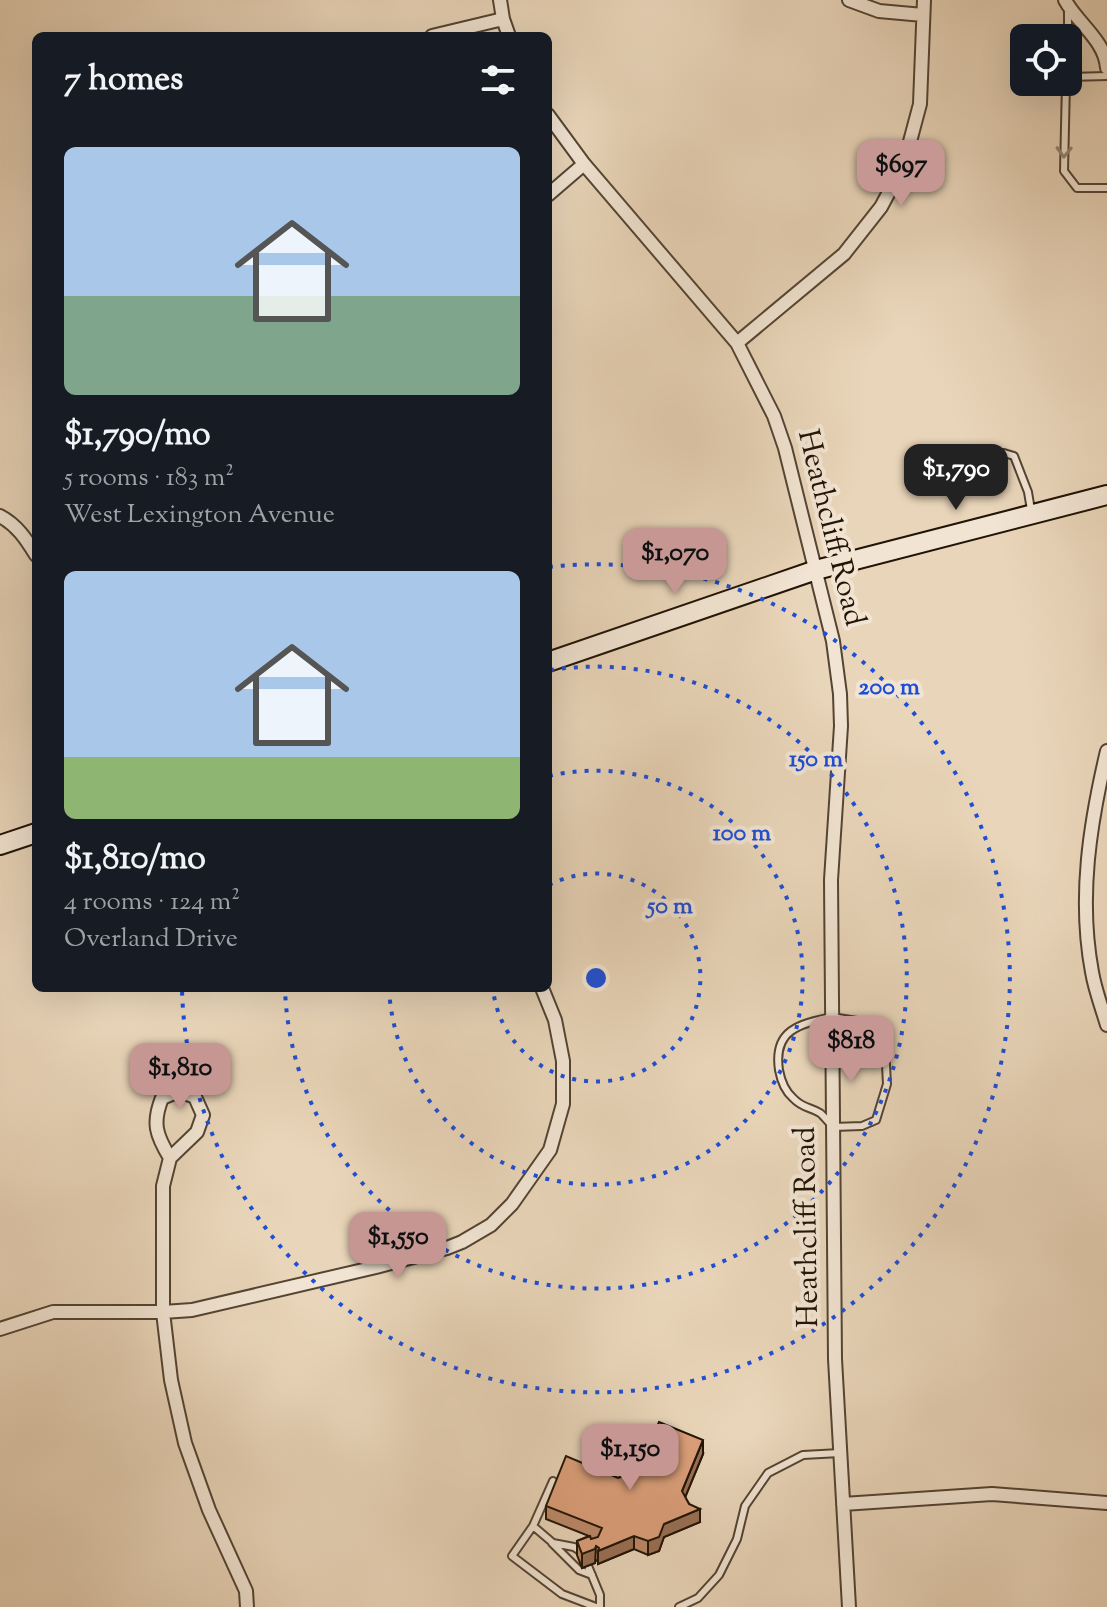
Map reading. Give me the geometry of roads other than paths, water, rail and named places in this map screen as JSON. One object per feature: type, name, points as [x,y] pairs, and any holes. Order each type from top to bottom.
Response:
[{"type":"street","points":[[500,0],[508,32]]},
{"type":"street","points":[[849,0],[879,11],[923,15]]},
{"type":"street","points":[[737,343],[844,254],[881,207],[904,164],[920,104],[924,0]]},
{"type":"street","points":[[1067,4],[1103,50],[1107,68]]},
{"type":"street","points":[[449,32],[503,19]]},
{"type":"street","name":"Heathcliff Road","points":[[552,120],[584,164],[737,343],[774,416],[785,448],[833,641],[841,726],[831,880],[835,1359],[849,1607]]},
{"type":"street","points":[[552,192],[584,164]]},
{"type":"street","points":[[552,661],[816,570],[1107,495]]},
{"type":"street","points":[[0,516],[12,523],[32,548]]},
{"type":"street","points":[[1107,751],[1095,802],[1085,913],[1092,974],[1107,1025]]},
{"type":"street","points":[[0,845],[32,834]]},
{"type":"street","points":[[0,1329],[53,1312],[192,1310],[447,1248],[491,1225],[512,1204],[550,1150],[563,1104],[563,1061],[555,1020],[544,992]]},
{"type":"street","points":[[170,1158],[157,1137],[156,1113],[162,1098],[179,1091],[195,1097],[203,1115],[197,1132],[170,1158],[163,1186],[163,1312],[171,1380],[185,1443],[209,1510],[246,1591],[247,1607]]},
{"type":"street","points":[[843,1504],[992,1494],[1107,1503]]},
{"type":"lane","points":[[1067,4],[1068,24]]},
{"type":"lane","points":[[1082,78],[1107,76]]},
{"type":"lane","points":[[1066,96],[1064,171],[1077,188],[1107,188]]},
{"type":"lane","points":[[973,458],[1004,453],[1014,456],[1028,492],[1032,514]]},
{"type":"lane","points":[[832,1017],[863,1022],[885,1047],[887,1084],[876,1120],[862,1126],[833,1127],[819,1113],[804,1108],[790,1096],[781,1080],[777,1055],[781,1040],[803,1023],[832,1017]]},
{"type":"lane","points":[[679,1607],[698,1598],[719,1575],[737,1539],[745,1506],[768,1473],[803,1455],[840,1453]]},
{"type":"lane","points":[[553,1481],[533,1526],[512,1556],[562,1594],[598,1607],[600,1595],[588,1566]]},
{"type":"lane","points":[[533,1526],[579,1570],[592,1575]]},
{"type":"lane","points":[[547,1538],[583,1553]]}]
